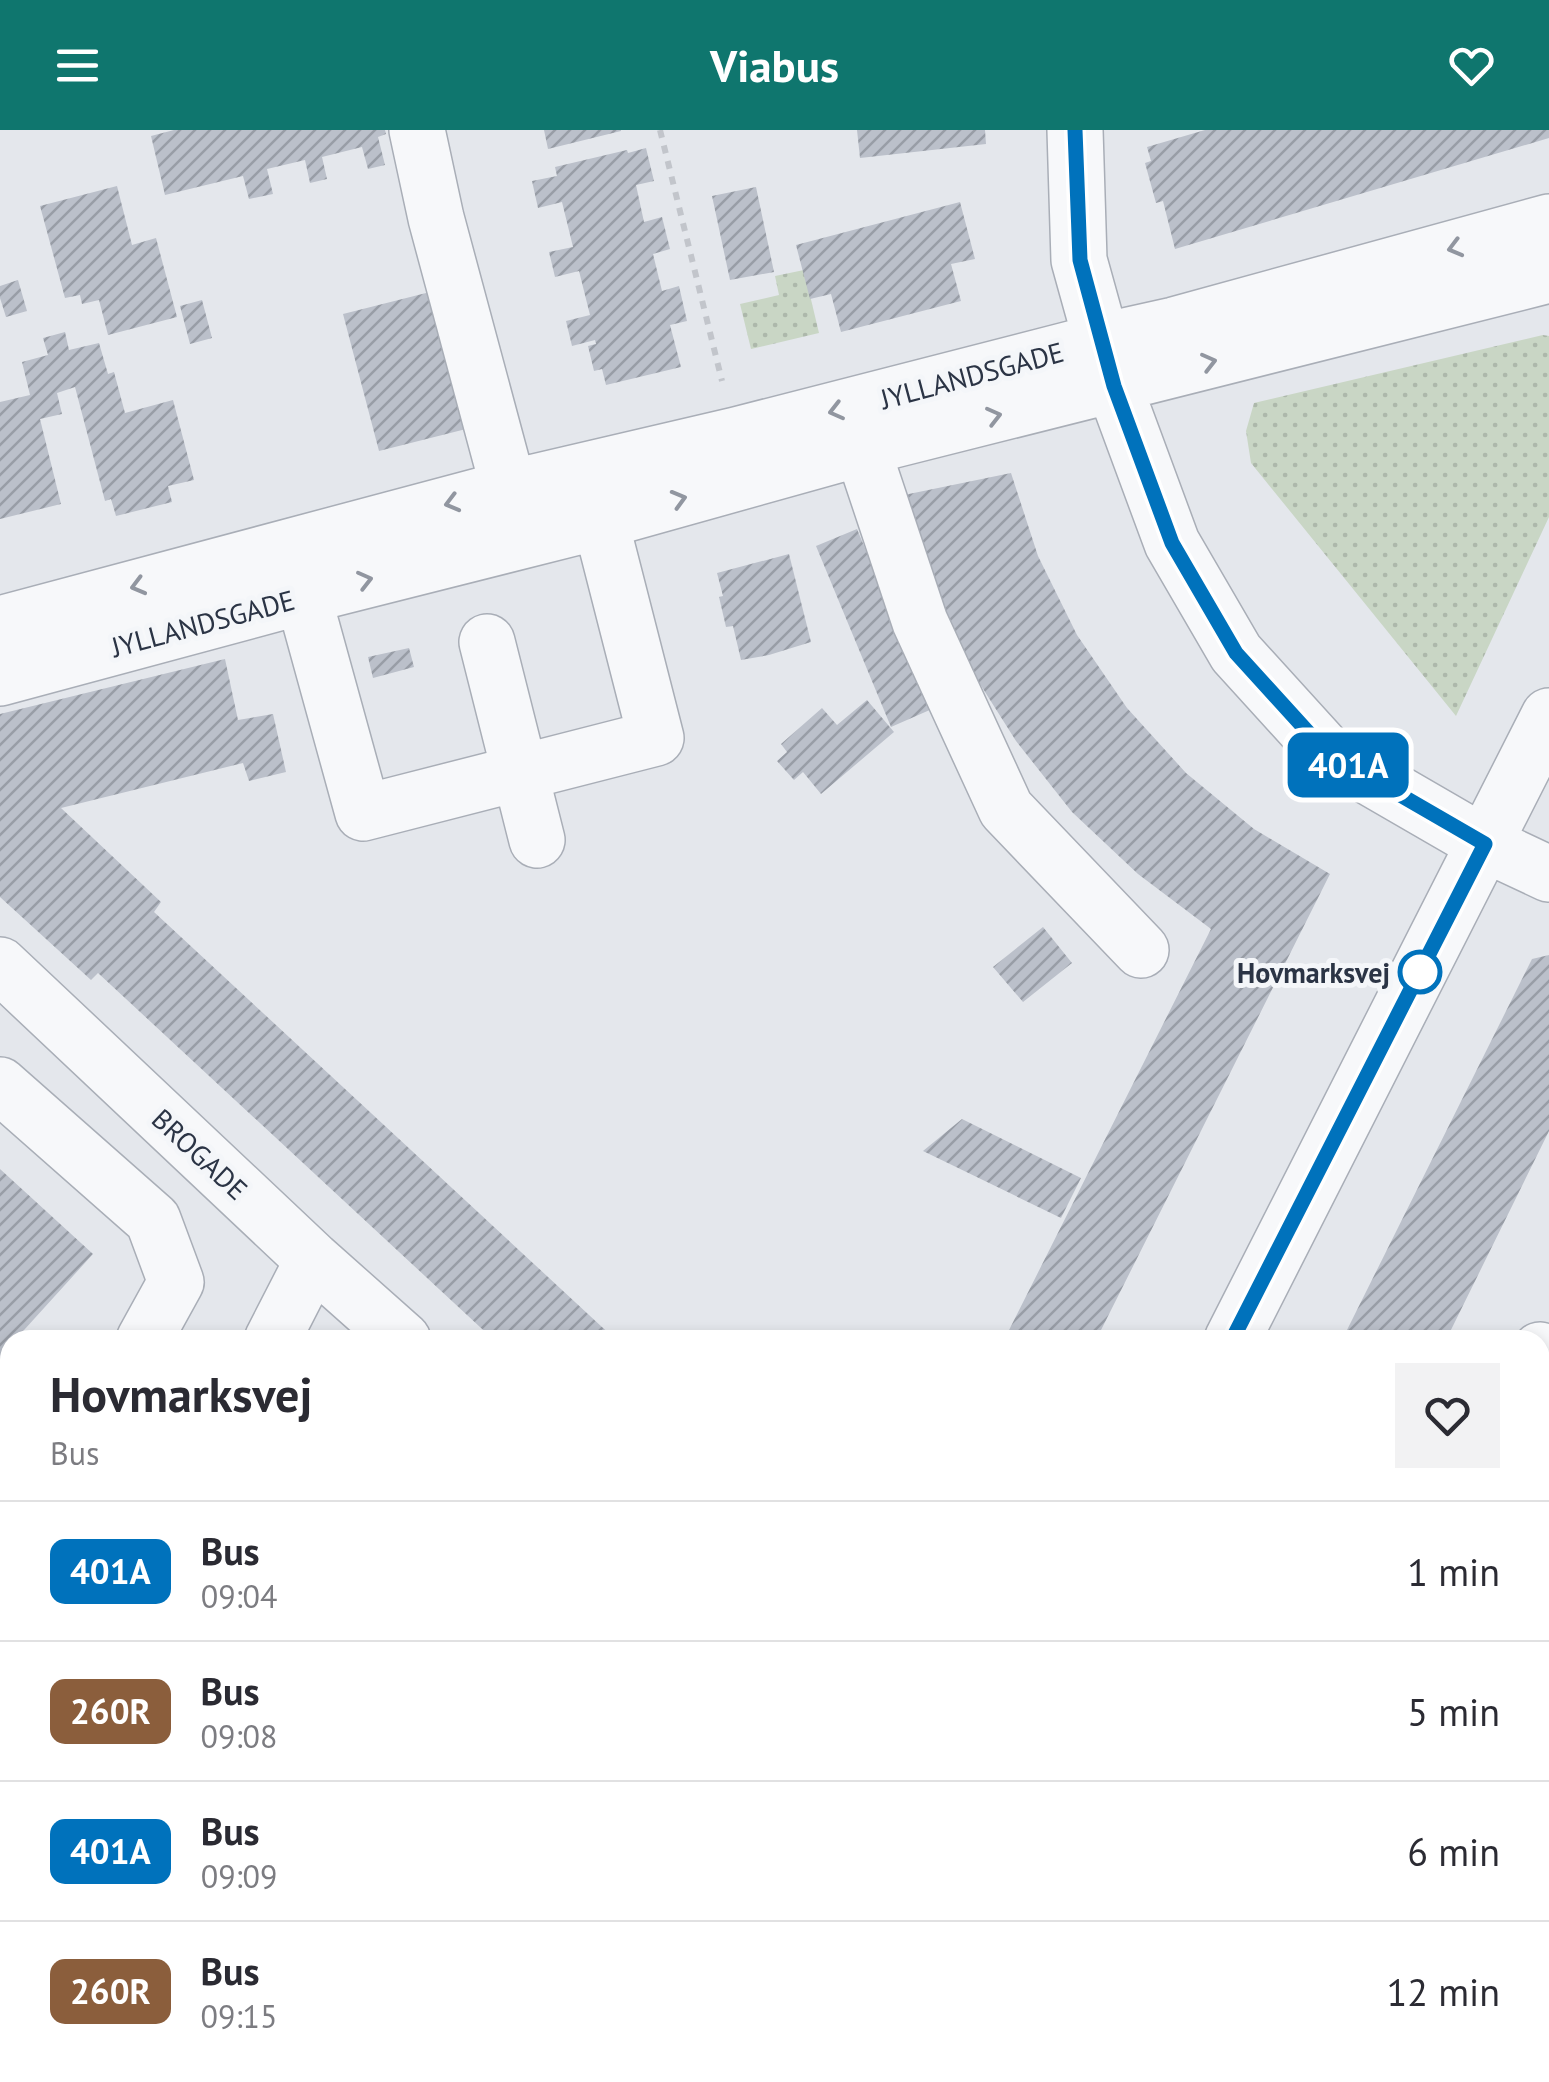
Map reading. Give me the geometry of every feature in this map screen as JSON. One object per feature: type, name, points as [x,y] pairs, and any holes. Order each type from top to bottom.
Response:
[{"type":"street","points":[[417,130],[436,218],[522,541]]},
{"type":"street","points":[[1075,130],[1080,260],[1108,364],[1172,543],[1236,653],[1326,752],[1485,844],[1549,874]]},
{"type":"street","name":"JYLLANDSGADE","points":[[0,678],[296,571],[509,488],[594,496],[862,448],[1108,364],[1174,325],[1549,222]]},
{"type":"street","name":"JYLLANDSGADE","points":[[0,624],[296,571],[522,541],[594,496],[736,435],[1549,275]]},
{"type":"street","points":[[862,448],[920,622],[1006,809],[1141,950]]},
{"type":"street","points":[[296,571],[363,813],[656,738],[594,496]]},
{"type":"street","points":[[487,642],[537,840]]},
{"type":"street","points":[[1237,1330],[1549,716]]},
{"type":"street","name":"BROGADE","points":[[0,964],[392,1330]]},
{"type":"street","points":[[0,1085],[153,1220],[176,1282],[150,1330]]},
{"type":"street","points":[[277,1330],[314,1260]]},
{"type":"path","points":[[660,130],[736,435]]},
{"type":"green space","points":[[804,270],[819,333],[751,349],[740,304],[779,295],[775,276]]},
{"type":"green space","points":[[1549,336],[1549,517],[1456,716],[1251,463],[1246,431],[1254,403]]},
{"type":"building","points":[[174,130],[385,130],[386,134],[378,137],[385,165],[368,169],[362,147],[322,157],[327,179],[310,183],[305,160],[267,169],[273,194],[249,199],[243,176],[165,195],[151,136]]},
{"type":"building","points":[[544,130],[621,130],[621,131],[548,149]]},
{"type":"building","points":[[857,130],[985,130],[986,144],[860,158]]},
{"type":"building","points":[[1205,130],[1549,130],[1549,138],[1175,249],[1163,201],[1156,203],[1145,163],[1151,161],[1147,147]]},
{"type":"building","points":[[646,148],[654,181],[636,185],[644,222],[662,217],[670,249],[653,254],[662,291],[679,286],[687,321],[670,325],[681,367],[606,385],[602,369],[594,371],[588,346],[596,344],[595,340],[572,346],[566,321],[590,315],[579,271],[555,277],[549,252],[573,247],[562,202],[538,208],[532,181],[557,176],[555,167]]},
{"type":"building","points":[[117,186],[132,245],[156,238],[177,317],[108,335],[99,300],[82,304],[80,295],[65,298],[40,206]]},
{"type":"building","points":[[756,187],[774,272],[730,280],[712,196]]},
{"type":"building","points":[[960,202],[975,259],[951,264],[961,301],[841,332],[831,294],[810,299],[796,245]]},
{"type":"building","points":[[18,280],[27,311],[6,317],[0,286]]},
{"type":"building","points":[[434,291],[470,428],[379,451],[343,314]]},
{"type":"building","points":[[202,300],[212,338],[190,344],[180,306]]},
{"type":"building","points":[[65,332],[69,350],[99,343],[108,374],[114,372],[125,413],[173,400],[194,480],[168,486],[172,502],[116,516],[111,499],[105,501],[75,387],[57,393],[62,414],[40,419],[61,504],[0,519],[0,402],[30,395],[22,362],[48,355],[43,338]]},
{"type":"building","points":[[1011,473],[1038,556],[1077,635],[1127,708],[1186,773],[1254,829],[1330,874],[1101,1330],[1009,1330],[1211,929],[1138,874],[1072,812],[1016,741],[968,665],[931,581],[904,495]]},
{"type":"building","points":[[857,529],[932,709],[891,727],[816,546]]},
{"type":"building","points":[[789,554],[811,642],[741,660],[733,626],[726,627],[717,573]]},
{"type":"building","points":[[409,648],[414,667],[373,678],[368,657]]},
{"type":"building","points":[[225,659],[238,720],[273,714],[286,772],[249,781],[243,763],[61,808],[161,902],[154,912],[605,1330],[483,1330],[98,973],[91,980],[0,897],[0,714]]},
{"type":"building","points":[[867,700],[894,732],[821,794],[803,772],[794,780],[777,761],[787,752],[781,744],[822,708],[837,725]]},
{"type":"building","points":[[1043,927],[1072,963],[1023,1002],[993,967]]},
{"type":"building","points":[[1549,955],[1549,1131],[1451,1330],[1347,1330],[1532,959]]},
{"type":"building","points":[[962,1119],[1081,1178],[1061,1218],[923,1151]]},
{"type":"building","points":[[0,1169],[93,1254],[24,1330],[0,1330]]},
{"type":"bus line","name":"401A","points":[[1075,130],[1080,260],[1114,386],[1172,543],[1236,653],[1326,752],[1485,844],[1237,1330]]},
{"type":"place","name":"Hovmarksvej","points":[[1420,972]]}]
